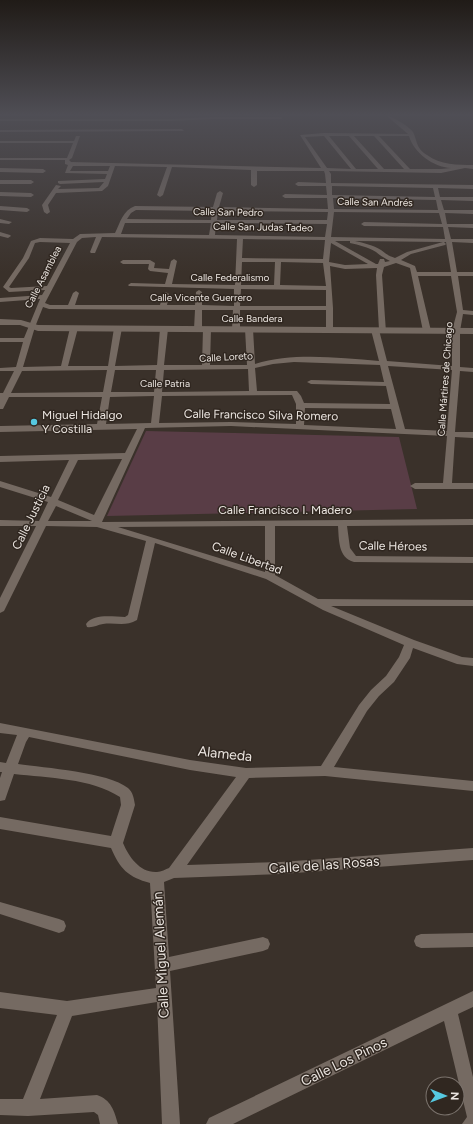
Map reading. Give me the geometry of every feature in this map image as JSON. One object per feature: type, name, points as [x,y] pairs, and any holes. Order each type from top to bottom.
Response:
[{"type":"street","points":[[47,212],[45,205],[67,172],[67,168]]},
{"type":"street","points":[[55,190],[100,190],[105,186],[109,173],[113,168]]},
{"type":"street","points":[[109,188],[115,168]]},
{"type":"street","points":[[160,195],[169,168]]},
{"type":"street","points":[[199,168],[229,171],[254,169],[281,172],[325,169],[441,171],[456,168]]},
{"type":"street","points":[[254,169],[254,185]]},
{"type":"street","points":[[325,169],[328,171],[328,184],[331,197],[327,262],[330,288],[330,329]]},
{"type":"street","points":[[0,170],[43,171]]},
{"type":"street","points":[[67,172],[109,173]]},
{"type":"street","points":[[60,182],[108,180]]},
{"type":"street","points":[[0,182],[31,182]]},
{"type":"street","points":[[298,184],[473,187]]},
{"type":"street","name":"Calle Mártires de Chicago","points":[[435,186],[449,242],[460,312],[456,331],[456,368],[447,486]]},
{"type":"street","points":[[212,236],[215,210],[220,193]]},
{"type":"street","points":[[0,194],[30,195]]},
{"type":"street","points":[[10,209],[17,194]]},
{"type":"street","points":[[285,196],[473,199]]},
{"type":"street","points":[[0,208],[27,210]]},
{"type":"street","name":"Calle San Andrés","points":[[125,221],[127,213],[132,208],[473,212]]},
{"type":"street","points":[[363,210],[364,232],[383,256],[414,271],[473,274]]},
{"type":"street","points":[[117,235],[125,221]]},
{"type":"street","name":"Calle San Pedro","points":[[125,221],[330,222]]},
{"type":"street","points":[[364,232],[445,226],[473,226]]},
{"type":"street","name":"Calle San Judas Tadeo","points":[[49,288],[9,290],[6,287],[26,258],[33,242],[40,240],[75,239],[100,235],[328,238],[364,232],[449,242]]},
{"type":"street","points":[[0,234],[8,236],[0,238]]},
{"type":"street","points":[[93,252],[100,235]]},
{"type":"street","points":[[236,329],[240,237]]},
{"type":"street","points":[[328,238],[359,243],[378,251]]},
{"type":"street","points":[[328,238],[376,266]]},
{"type":"street","name":"Calle Asamblea","points":[[0,407],[3,395],[18,369],[30,326],[75,239]]},
{"type":"street","points":[[240,260],[327,262],[350,267],[376,266],[395,261],[409,253],[449,242],[473,241]]},
{"type":"street","points":[[383,256],[376,266],[379,330],[384,362],[401,431]]},
{"type":"street","points":[[277,287],[278,260]]},
{"type":"street","points":[[168,286],[174,261]]},
{"type":"street","points":[[123,262],[150,262],[152,263],[152,270],[172,271]]},
{"type":"street","points":[[414,271],[427,330]]},
{"type":"street","name":"Calle Federalismo","points":[[131,285],[238,288],[330,288]]},
{"type":"street","points":[[198,329],[199,292]]},
{"type":"street","points":[[71,307],[76,293]]},
{"type":"street","points":[[163,306],[166,294]]},
{"type":"street","points":[[1,301],[45,297]]},
{"type":"street","name":"Calle Vicente Guerrero","points":[[41,304],[50,307],[199,306],[330,308]]},
{"type":"street","points":[[460,312],[473,313]]},
{"type":"street","points":[[0,322],[21,323],[30,326]]},
{"type":"street","points":[[0,326],[30,326]]},
{"type":"street","name":"Calle Bandera","points":[[30,326],[74,328],[473,331]]},
{"type":"street","points":[[64,368],[74,328]]},
{"type":"street","points":[[101,427],[118,328]]},
{"type":"street","points":[[155,426],[164,329]]},
{"type":"street","points":[[206,368],[207,329]]},
{"type":"street","points":[[250,329],[253,393]]},
{"type":"street","points":[[0,340],[27,340]]},
{"type":"street","name":"Calle Loreto","points":[[3,368],[252,367],[280,360],[384,362],[473,370]]},
{"type":"street","points":[[311,382],[390,384]]},
{"type":"street","name":"Calle Patria","points":[[3,395],[294,394],[298,396],[300,405]]},
{"type":"street","points":[[300,427],[300,405],[395,407]]},
{"type":"street","name":"Calle Francisco Silva Romero","points":[[0,429],[231,424],[473,435]]},
{"type":"street","points":[[0,484],[53,501],[97,522],[142,426]]},
{"type":"street","points":[[0,459],[128,456]]},
{"type":"street","name":"Calle Justicia","points":[[0,609],[74,457]]},
{"type":"street","points":[[415,486],[473,486]]},
{"type":"street","name":"Calle Libertad","points":[[0,523],[97,522],[270,577],[316,602],[410,643],[455,659],[473,662]]},
{"type":"street","name":"Calle Francisco I. Madero","points":[[97,522],[473,522]]},
{"type":"street","points":[[270,523],[270,577]]},
{"type":"street","name":"Calle Héroes","points":[[342,523],[346,552],[354,559],[473,560]]},
{"type":"street","points":[[91,624],[101,620],[127,621],[133,617],[150,539]]},
{"type":"street","points":[[316,602],[473,603]]},
{"type":"street","points":[[325,770],[363,708],[375,692],[390,679],[404,658],[410,643]]},
{"type":"street","name":"Alameda","points":[[0,728],[190,765],[246,773],[325,770],[473,786]]},
{"type":"street","points":[[0,796],[4,768],[26,732]]},
{"type":"street","points":[[4,768],[79,777],[120,789],[128,799],[128,805],[116,844],[123,860],[130,869],[143,875],[157,878]]},
{"type":"street","points":[[174,872],[246,773]]},
{"type":"street","points":[[0,823],[116,844]]},
{"type":"street","name":"Calle de las Rosas","points":[[174,872],[281,868],[473,854]]},
{"type":"street","name":"Calle Miguel Alemán","points":[[171,1124],[157,878],[174,872]]},
{"type":"street","points":[[0,908],[59,926]]},
{"type":"street","points":[[421,941],[473,940]]},
{"type":"street","points":[[163,965],[263,944]]},
{"type":"street","points":[[0,1000],[67,1009],[163,994]]},
{"type":"street","name":"Calle Los Pinos","points":[[215,1124],[473,999]]},
{"type":"street","points":[[28,1108],[67,1009]]},
{"type":"street","points":[[450,1011],[473,1112]]},
{"type":"street","points":[[0,1106],[28,1108],[97,1103],[105,1110],[109,1124]]},
{"type":"shaded area","points":[[146,431],[399,437],[417,509],[107,516]]},
{"type":"place","name":"Miguel Hidalgo Y Costilla","points":[[34,422]]}]
